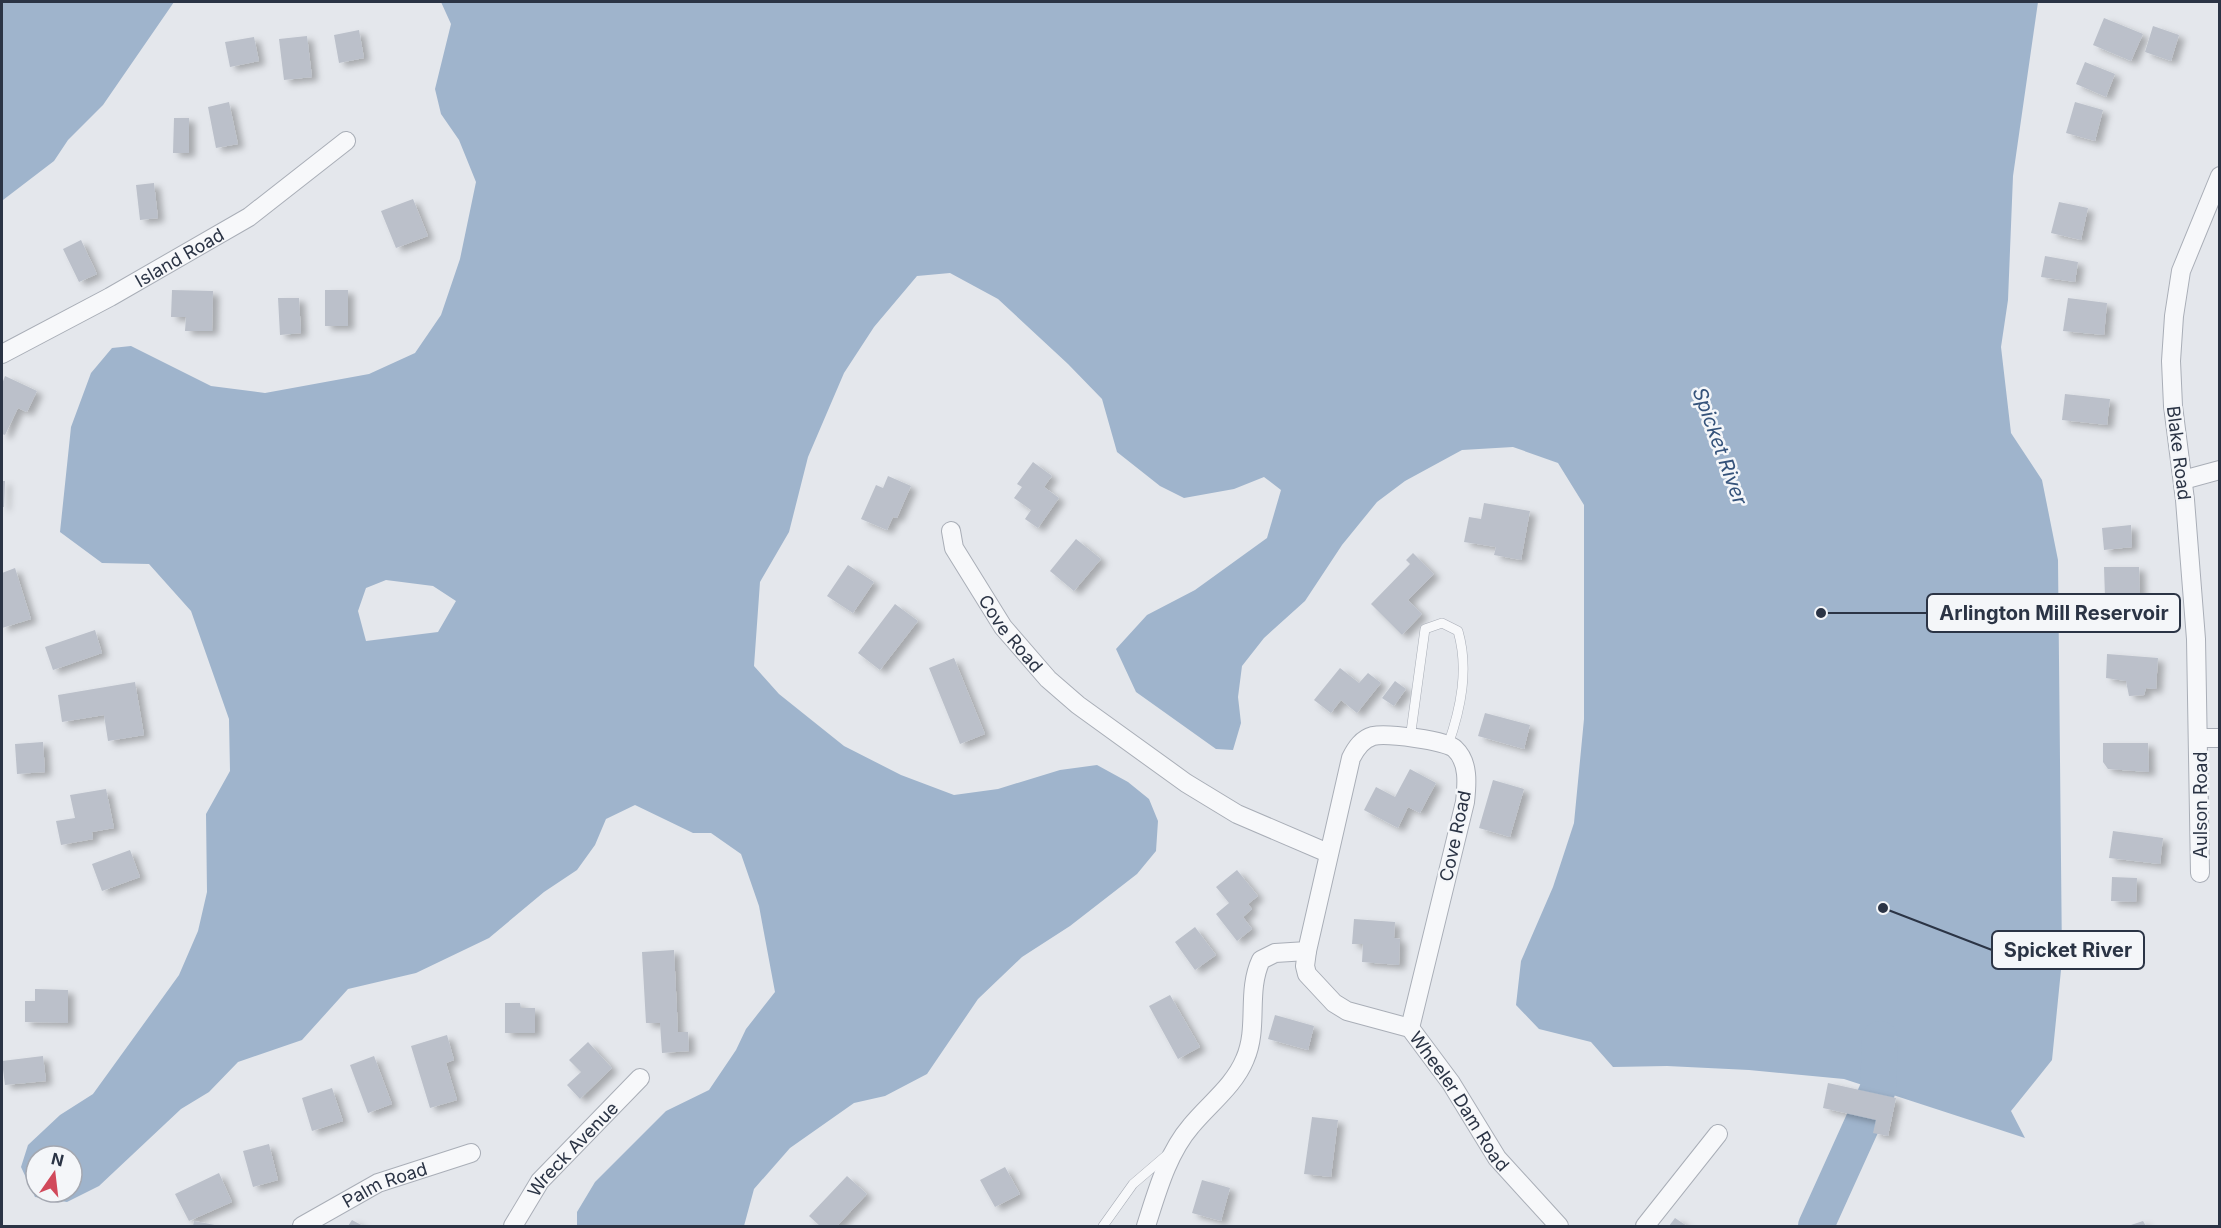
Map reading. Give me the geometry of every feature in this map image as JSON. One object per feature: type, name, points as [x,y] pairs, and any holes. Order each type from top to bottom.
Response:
[{"type":"street","name":"Island Road","points":[[2,354],[111,297],[249,217],[346,141]]},
{"type":"street","name":"Blake Road","points":[[2200,738],[2196,639],[2183,480],[2173,406],[2174,316],[2181,271],[2220,176]]},
{"type":"street","points":[[2183,480],[2220,470]]},
{"type":"street","name":"Cove Road","points":[[952,539],[1003,627],[1048,679],[1078,705],[1186,783],[1237,814],[1328,853]]},
{"type":"street","points":[[1146,1227],[1177,1147],[1190,1127],[1238,1074],[1246,1057],[1251,1038],[1252,988],[1261,960],[1275,952],[1307,951],[1328,853],[1351,758],[1356,748],[1374,736],[1448,744]]},
{"type":"street","points":[[2200,738],[2220,738]]},
{"type":"street","name":"Aulson Road","points":[[2200,738],[2200,873]]},
{"type":"street","name":"Cove Road","points":[[1410,1028],[1465,802],[1465,769],[1456,749],[1448,744]]},
{"type":"street","name":"Wheeler Dam Road","points":[[1307,951],[1305,966],[1307,974],[1334,1003],[1347,1011],[1410,1028],[1451,1083],[1497,1158],[1559,1227]]},
{"type":"street","name":"Wreck Avenue","points":[[513,1227],[540,1181],[640,1078]]},
{"type":"street","points":[[1645,1227],[1718,1134]]},
{"type":"street","name":"Palm Road","points":[[302,1227],[378,1182],[471,1153]]},
{"type":"lane","points":[[1410,739],[1425,629],[1442,623],[1458,631],[1463,648],[1465,674],[1455,726],[1448,744]]},
{"type":"lane","points":[[1103,1227],[1132,1184],[1177,1147]]},
{"type":"water","points":[[2,2],[174,2],[103,105],[68,140],[54,161],[3,200]]},
{"type":"water","points":[[441,2],[2038,2],[2013,176],[2008,300],[2001,347],[2011,433],[2042,480],[2058,560],[2062,960],[2052,1060],[2011,1111],[2025,1138],[1844,1079],[1749,1070],[1667,1066],[1613,1067],[1591,1042],[1539,1029],[1516,1005],[1521,961],[1553,887],[1574,823],[1584,719],[1584,505],[1558,463],[1513,447],[1462,450],[1405,481],[1377,502],[1342,545],[1305,601],[1264,638],[1242,666],[1238,697],[1241,723],[1233,750],[1216,749],[1136,692],[1116,649],[1147,615],[1195,590],[1267,538],[1281,490],[1264,477],[1234,489],[1184,498],[1160,486],[1117,452],[1102,399],[1068,364],[998,299],[950,273],[917,276],[874,327],[844,373],[808,457],[789,532],[760,582],[754,666],[779,694],[844,746],[901,775],[954,795],[998,789],[1060,770],[1097,765],[1128,782],[1149,799],[1158,821],[1156,851],[1137,874],[1070,926],[1022,957],[978,999],[927,1074],[885,1096],[854,1103],[790,1148],[754,1189],[744,1226],[577,1226],[577,1212],[595,1182],[666,1111],[709,1090],[736,1050],[746,1029],[775,992],[759,906],[741,854],[711,833],[693,833],[635,805],[606,819],[595,845],[577,870],[544,892],[489,938],[416,973],[348,989],[302,1040],[238,1062],[209,1092],[181,1109],[99,1186],[84,1194],[84,1144],[29,1144],[60,1115],[93,1094],[179,975],[198,931],[207,892],[206,814],[230,771],[229,719],[191,611],[149,564],[102,563],[60,532],[71,427],[91,373],[112,348],[131,346],[211,386],[265,393],[369,374],[415,353],[441,315],[460,259],[476,182],[459,140],[441,114],[435,89],[451,24]],"holes":[[[386,580],[433,586],[456,601],[438,632],[366,641],[358,611],[366,588]]]},
{"type":"water","points":[[24,1158],[24,1173],[21,1167]]},
{"type":"building","points":[[2104,18],[2143,34],[2131,61],[2093,45]]},
{"type":"building","points":[[2153,26],[2179,35],[2171,61],[2145,52]]},
{"type":"building","points":[[359,30],[364,58],[339,63],[334,35]]},
{"type":"building","points":[[307,36],[312,77],[284,80],[279,39]]},
{"type":"building","points":[[254,37],[259,61],[230,67],[225,42]]},
{"type":"building","points":[[2085,62],[2115,74],[2106,97],[2076,84]]},
{"type":"building","points":[[229,102],[238,144],[216,148],[208,107]]},
{"type":"building","points":[[2075,102],[2103,110],[2095,141],[2066,133]]},
{"type":"building","points":[[174,118],[189,118],[189,153],[173,153]]},
{"type":"building","points":[[154,183],[158,218],[140,220],[136,185]]},
{"type":"building","points":[[413,199],[428,236],[396,248],[381,211]]},
{"type":"building","points":[[2059,202],[2088,208],[2081,240],[2051,233]]},
{"type":"building","points":[[81,240],[97,274],[79,282],[63,249]]},
{"type":"building","points":[[2045,256],[2078,262],[2075,282],[2041,277]]},
{"type":"building","points":[[172,290],[213,291],[212,331],[185,331],[186,317],[171,317]]},
{"type":"building","points":[[325,290],[348,290],[348,326],[325,326]]},
{"type":"building","points":[[278,298],[299,298],[301,333],[280,335]]},
{"type":"building","points":[[2068,298],[2107,303],[2104,335],[2063,331]]},
{"type":"building","points":[[5,376],[37,391],[27,412],[18,408],[5,435],[2,434],[2,384]]},
{"type":"building","points":[[2065,394],[2110,399],[2107,425],[2062,420]]},
{"type":"building","points":[[1033,462],[1052,476],[1044,487],[1059,498],[1038,528],[1025,519],[1031,510],[1014,498],[1022,487],[1017,484]]},
{"type":"building","points":[[888,476],[911,486],[897,518],[893,517],[887,530],[861,519],[876,485],[883,488]]},
{"type":"building","points":[[2,481],[5,481],[4,507],[2,507]]},
{"type":"building","points":[[1484,503],[1530,511],[1521,560],[1494,555],[1496,547],[1464,542],[1469,517],[1481,519]]},
{"type":"building","points":[[2131,525],[2132,547],[2104,550],[2102,528]]},
{"type":"building","points":[[1076,539],[1101,559],[1074,591],[1050,571]]},
{"type":"building","points":[[1413,553],[1434,574],[1408,600],[1422,614],[1402,635],[1371,604],[1410,564],[1406,560]]},
{"type":"building","points":[[848,565],[874,582],[853,613],[827,596]]},
{"type":"building","points":[[2104,567],[2139,567],[2140,595],[2105,598]]},
{"type":"building","points":[[15,568],[31,619],[2,628],[2,573]]},
{"type":"building","points":[[895,604],[918,621],[880,670],[858,653]]},
{"type":"building","points":[[95,630],[102,653],[53,670],[45,647]]},
{"type":"building","points":[[2107,654],[2158,658],[2156,689],[2146,688],[2144,695],[2129,696],[2126,681],[2106,678]]},
{"type":"building","points":[[954,658],[985,734],[960,744],[929,668]]},
{"type":"building","points":[[1340,668],[1359,683],[1368,673],[1381,683],[1357,713],[1341,700],[1331,713],[1314,700]]},
{"type":"building","points":[[1395,681],[1406,689],[1394,706],[1382,698]]},
{"type":"building","points":[[135,682],[144,735],[108,741],[104,715],[62,722],[58,695]]},
{"type":"building","points":[[1485,713],[1530,725],[1524,749],[1478,736]]},
{"type":"building","points":[[43,742],[45,772],[17,774],[15,744]]},
{"type":"building","points":[[2103,743],[2148,743],[2149,772],[2108,769],[2103,762]]},
{"type":"building","points":[[1410,769],[1436,783],[1420,813],[1408,807],[1398,828],[1364,810],[1376,787],[1395,797]]},
{"type":"building","points":[[1493,780],[1524,789],[1510,837],[1479,828]]},
{"type":"building","points":[[106,789],[114,828],[92,832],[93,839],[61,845],[56,821],[75,818],[70,795]]},
{"type":"building","points":[[2113,831],[2163,838],[2160,864],[2109,858]]},
{"type":"building","points":[[130,850],[140,877],[102,891],[92,864]]},
{"type":"building","points":[[1237,870],[1258,896],[1248,904],[1252,909],[1243,917],[1252,929],[1237,941],[1216,914],[1229,903],[1216,887]]},
{"type":"building","points":[[2112,877],[2137,878],[2136,902],[2111,901]]},
{"type":"building","points":[[1354,919],[1395,922],[1394,938],[1400,939],[1399,965],[1362,962],[1363,944],[1352,944]]},
{"type":"building","points":[[1195,927],[1216,955],[1195,970],[1175,942]]},
{"type":"building","points":[[674,950],[678,1032],[688,1032],[689,1051],[662,1053],[660,1023],[646,1023],[642,952]]},
{"type":"building","points":[[35,989],[68,990],[68,1023],[25,1022],[25,1001],[35,1001]]},
{"type":"building","points":[[1170,995],[1200,1047],[1178,1059],[1149,1006]]},
{"type":"building","points":[[505,1003],[520,1003],[521,1008],[535,1008],[535,1033],[505,1033]]},
{"type":"building","points":[[1275,1015],[1314,1026],[1308,1050],[1268,1039]]},
{"type":"building","points":[[447,1035],[454,1060],[446,1063],[457,1100],[430,1108],[411,1046]]},
{"type":"building","points":[[588,1042],[612,1068],[580,1099],[567,1085],[581,1072],[569,1060]]},
{"type":"building","points":[[43,1056],[46,1081],[5,1085],[2,1061]]},
{"type":"building","points":[[374,1056],[392,1104],[368,1113],[350,1065]]},
{"type":"building","points":[[1828,1083],[1896,1098],[1888,1136],[1873,1133],[1876,1120],[1823,1108]]},
{"type":"building","points":[[332,1088],[343,1121],[312,1131],[302,1098]]},
{"type":"building","points":[[1312,1117],[1338,1120],[1331,1177],[1304,1174]]},
{"type":"building","points":[[269,1144],[278,1180],[253,1187],[243,1151]]},
{"type":"building","points":[[1005,1167],[1020,1194],[995,1207],[980,1180]]},
{"type":"building","points":[[219,1173],[232,1202],[189,1221],[175,1194]]},
{"type":"building","points":[[847,1176],[867,1194],[837,1226],[820,1226],[809,1216]]},
{"type":"building","points":[[1202,1180],[1230,1188],[1221,1221],[1192,1213]]},
{"type":"building","points":[[1675,1218],[1687,1226],[1669,1226]]},
{"type":"building","points":[[352,1220],[363,1226],[348,1226]]},
{"type":"building","points":[[194,1221],[215,1225],[215,1226],[193,1226]]},
{"type":"building","points":[[2143,1221],[2146,1226],[2128,1226]]},
{"type":"waterway","name":"Spicket River","points":[[1816,1226],[1878,1089],[1880,1039]]},
{"type":"place","name":"Arlington Mill Reservoir","points":[[1821,613]]},
{"type":"place","name":"Spicket River","points":[[1883,908]]}]
